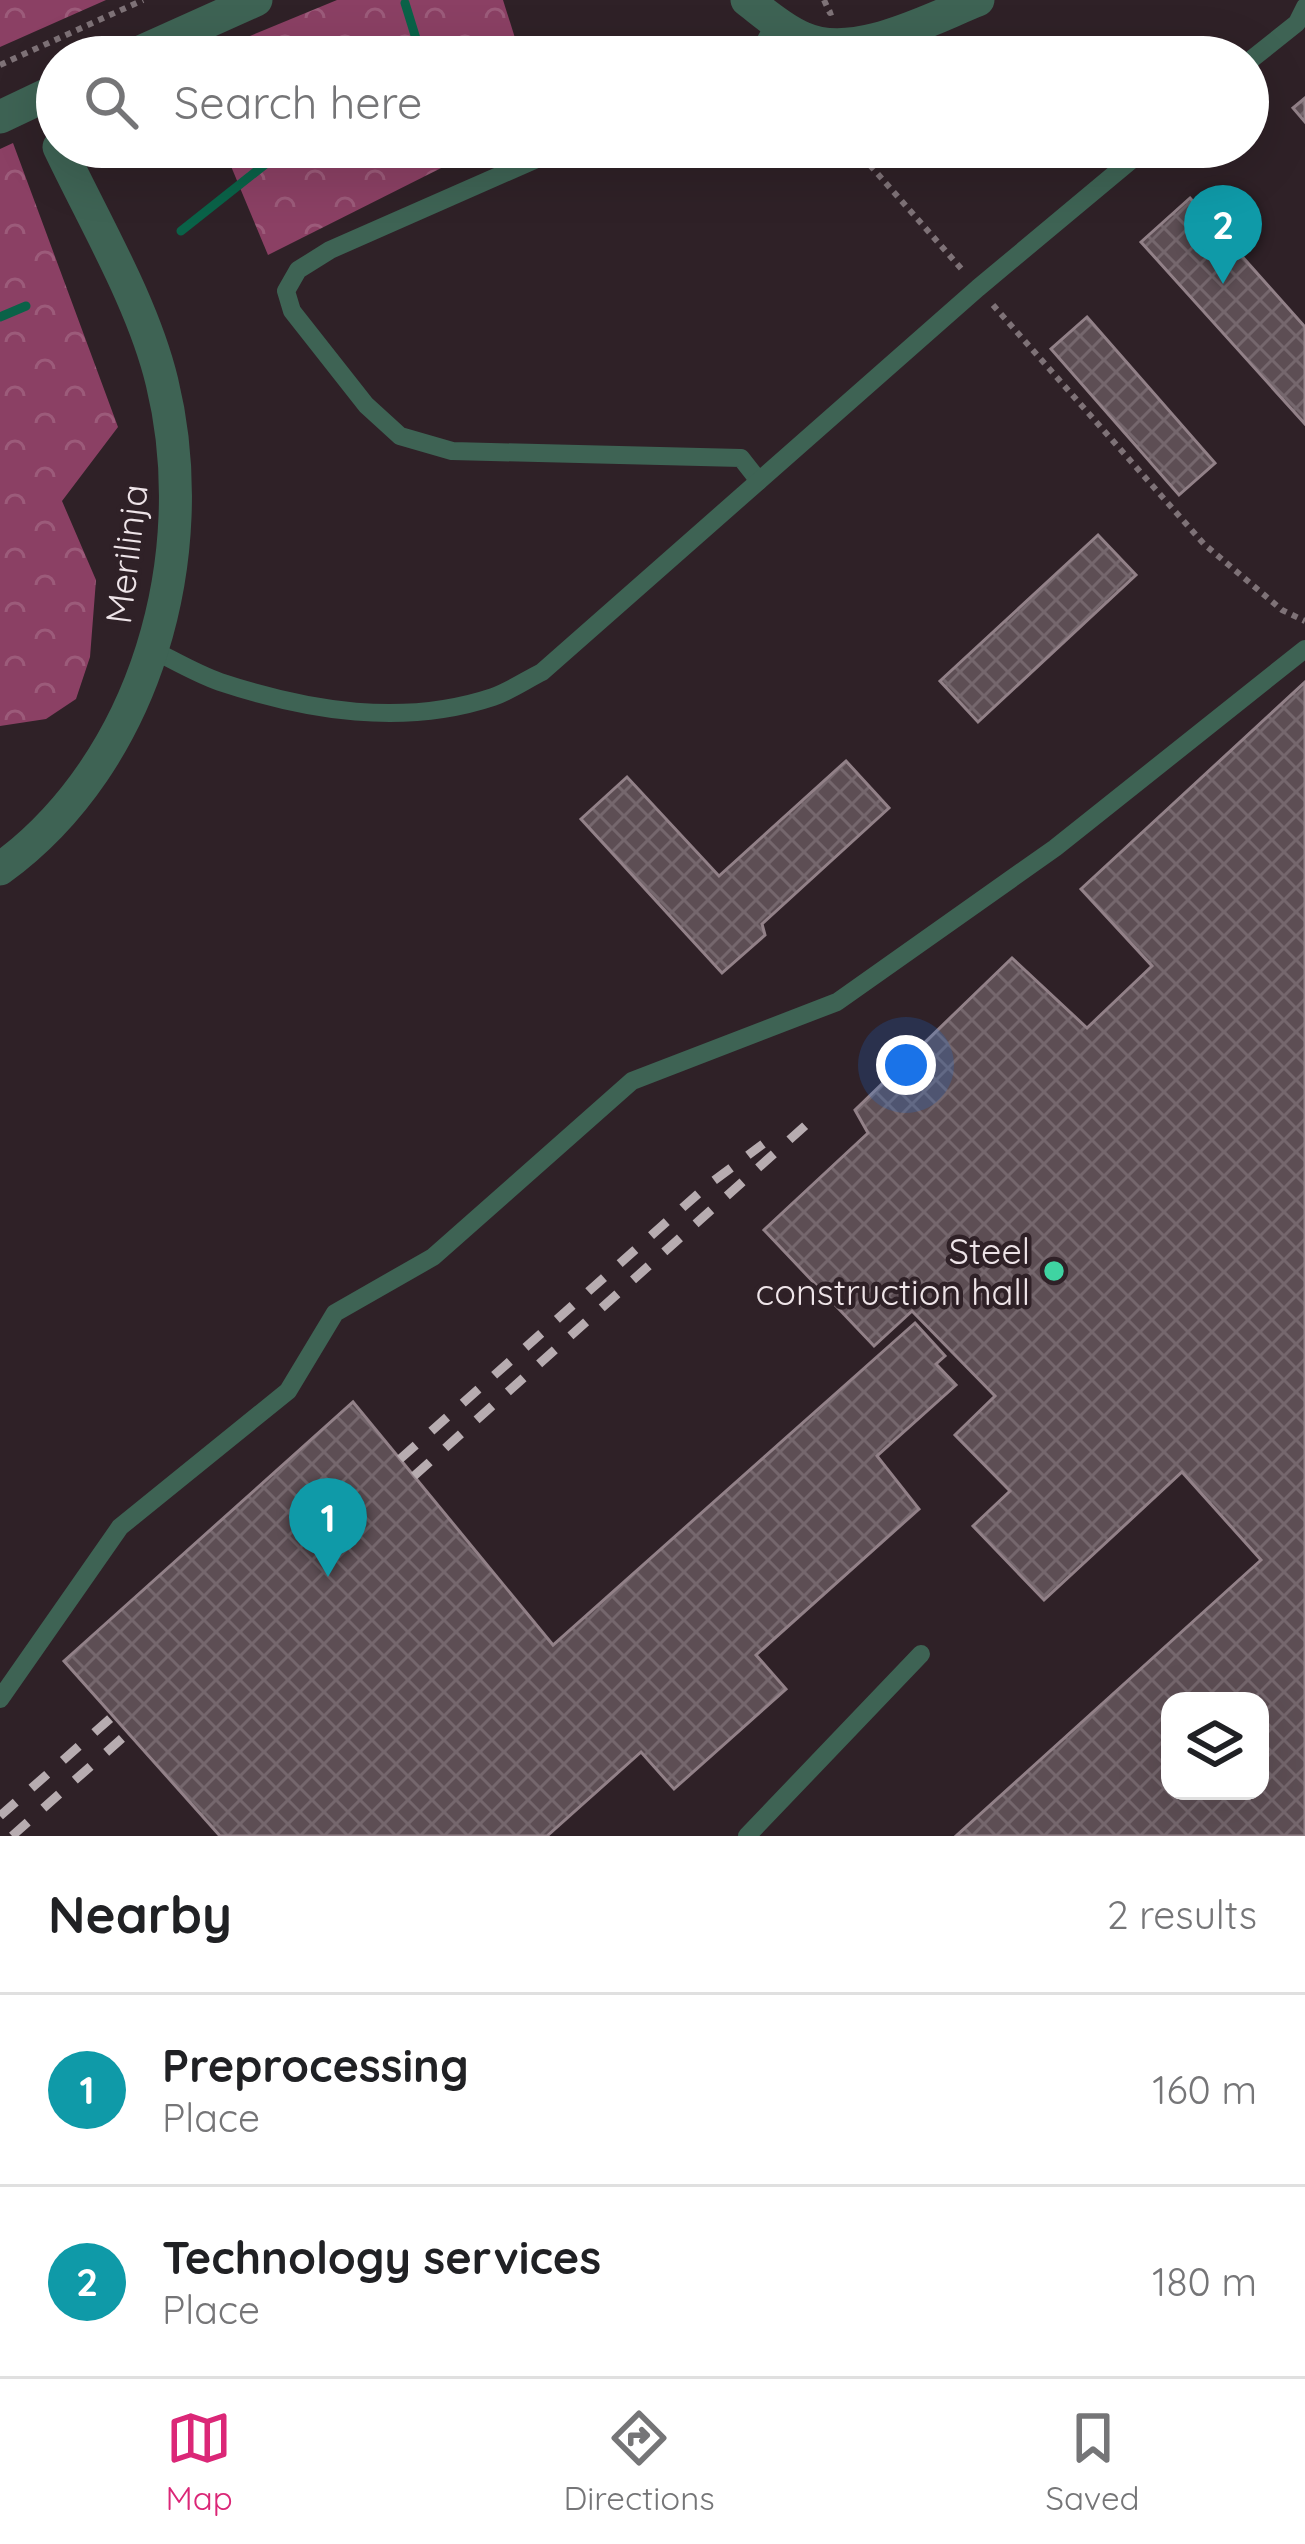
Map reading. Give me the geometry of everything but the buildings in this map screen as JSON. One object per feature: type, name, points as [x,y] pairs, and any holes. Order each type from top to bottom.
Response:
[{"type":"street","points":[[176,36],[256,0]]},
{"type":"street","points":[[747,0],[798,36]]},
{"type":"street","points":[[886,36],[978,0]]},
{"type":"street","points":[[0,117],[36,100]]},
{"type":"street","name":"Merilinja","points":[[0,869],[42,833],[106,752],[153,650],[176,531],[176,473],[161,379],[144,325],[69,168]]},
{"type":"lane","points":[[1269,45],[1297,23],[1305,7]]},
{"type":"lane","points":[[769,36],[776,22]]},
{"type":"lane","points":[[516,168],[330,250],[298,270],[286,291],[292,311],[366,405],[400,436],[452,452],[741,458],[760,481]]},
{"type":"lane","points":[[153,650],[217,681],[327,710],[376,714],[434,710],[497,696],[542,672],[978,288],[1122,168]]},
{"type":"lane","points":[[0,1699],[120,1528],[288,1391],[335,1313],[433,1257],[632,1081],[838,1002],[1054,848],[1305,649]]},
{"type":"lane","points":[[747,1836],[921,1654]]},
{"type":"path","points":[[64,36],[143,0]]},
{"type":"path","points":[[0,65],[36,49]]},
{"type":"path","points":[[872,168],[1204,544],[1282,610],[1305,621]]},
{"type":"green space","points":[[0,0],[106,0],[0,47]]},
{"type":"green space","points":[[337,0],[503,0],[514,36],[250,36]]},
{"type":"green space","points":[[13,143],[118,427],[62,501],[96,580],[90,657],[76,699],[46,719],[0,726],[0,149]]},
{"type":"green space","points":[[232,168],[441,168],[268,255]]},
{"type":"waterway","points":[[405,3],[415,36]]},
{"type":"waterway","points":[[181,231],[260,168]]},
{"type":"waterway","points":[[0,317],[26,306]]},
{"type":"railway","points":[[414,1476],[816,1116]]},
{"type":"railway","points":[[400,1459],[708,1185],[763,1144]]},
{"type":"railway","points":[[0,1816],[113,1716]]},
{"type":"railway","points":[[12,1836],[128,1733]]},
{"type":"place","name":"Technology services","points":[[1223,284]]},
{"type":"place","name":"Steel construction hall","points":[[1054,1271]]},
{"type":"place","name":"Preprocessing","points":[[328,1577]]}]
